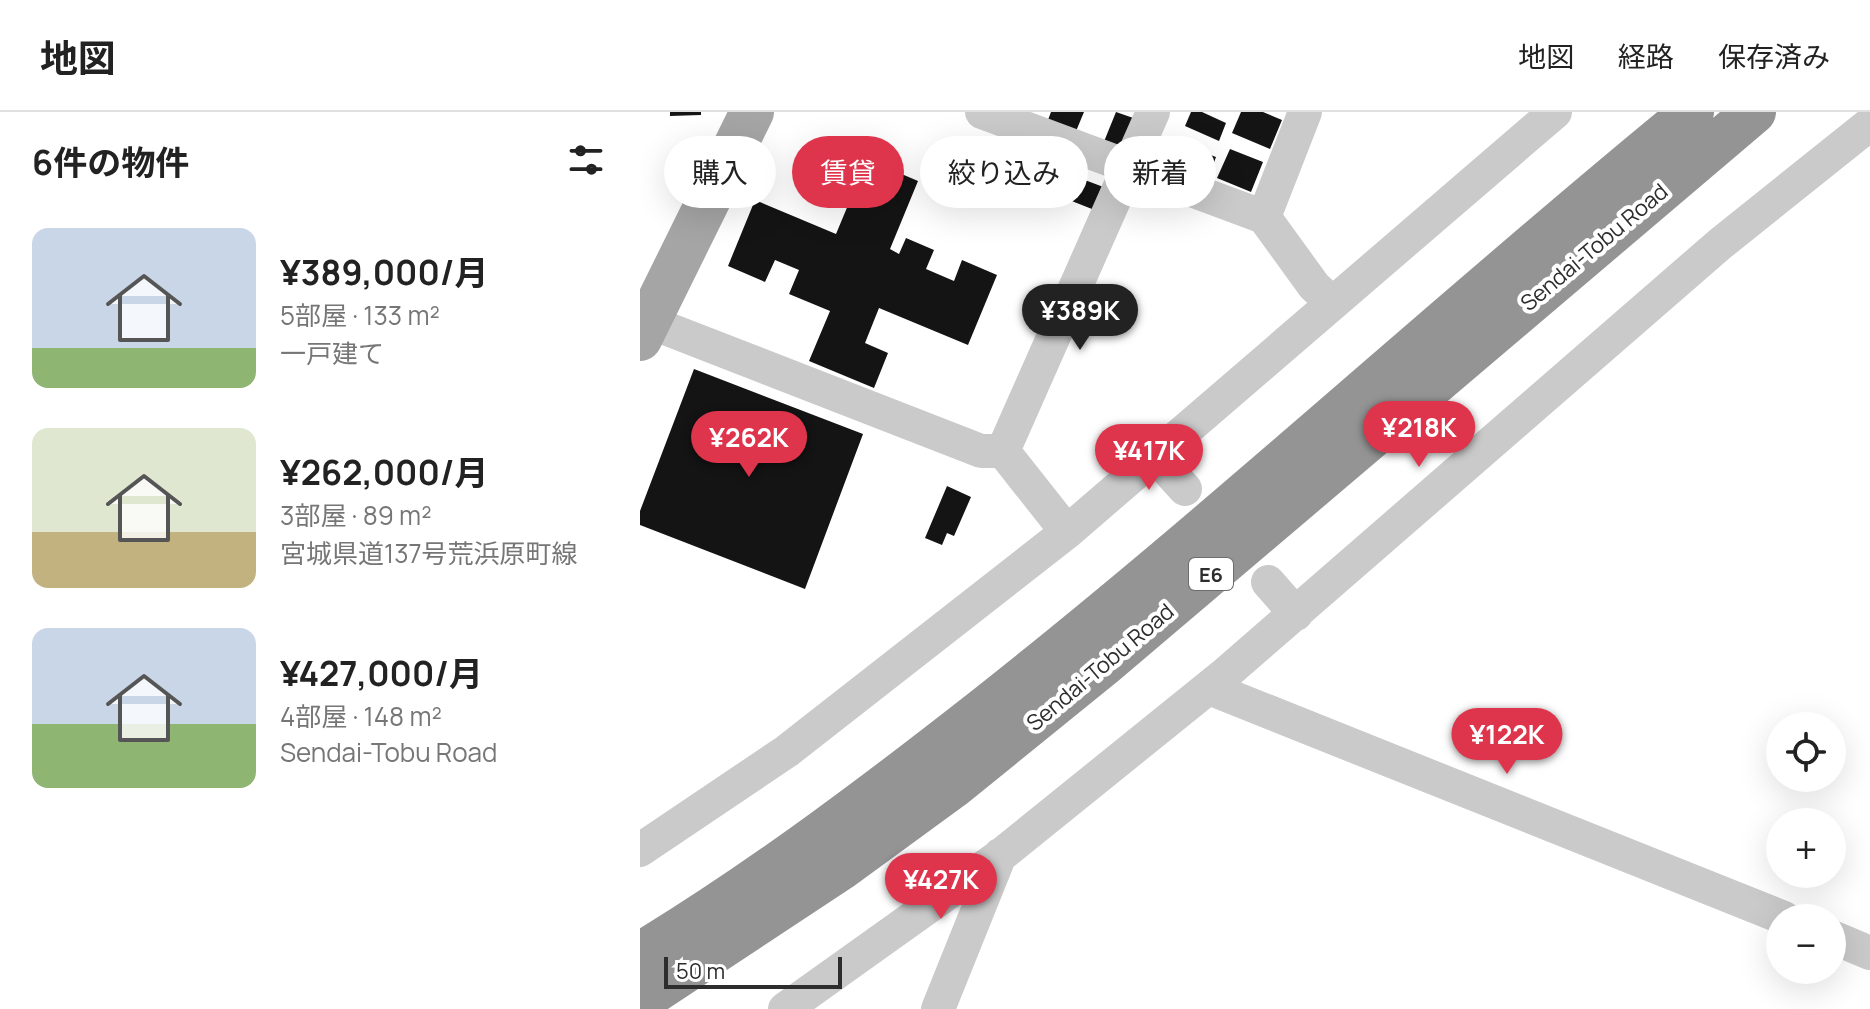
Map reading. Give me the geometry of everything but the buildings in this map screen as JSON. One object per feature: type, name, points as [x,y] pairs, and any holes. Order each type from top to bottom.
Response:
[{"type":"highway","name":"Sendai-Tobu Road","points":[[640,954],[701,917],[820,833],[1083,631],[1591,194],[1692,112]]},
{"type":"highway","name":"Sendai-Tobu Road","points":[[640,1001],[840,869],[955,785],[1103,665],[1754,112]]},
{"type":"main road","points":[[645,330],[752,112]]},
{"type":"street","points":[[1143,136],[1153,112]]},
{"type":"street","points":[[1264,217],[1305,112]]},
{"type":"street","points":[[640,850],[787,751],[1067,532],[1555,112]]},
{"type":"street","points":[[1002,115],[1104,156]]},
{"type":"street","points":[[785,1009],[1001,855],[1209,688],[1720,244],[1870,124]]},
{"type":"street","points":[[1216,199],[1264,217],[1314,286],[1332,303]]},
{"type":"street","points":[[1003,451],[1112,208]]},
{"type":"street","points":[[645,330],[670,330],[981,451],[1003,451]]},
{"type":"street","points":[[1003,451],[1067,532]]},
{"type":"street","points":[[1156,457],[1185,489]]},
{"type":"street","points":[[1268,582],[1296,614]]},
{"type":"street","points":[[1209,688],[1766,911]]},
{"type":"street","points":[[938,1009],[1001,855]]},
{"type":"street","points":[[1846,943],[1870,953]]}]
